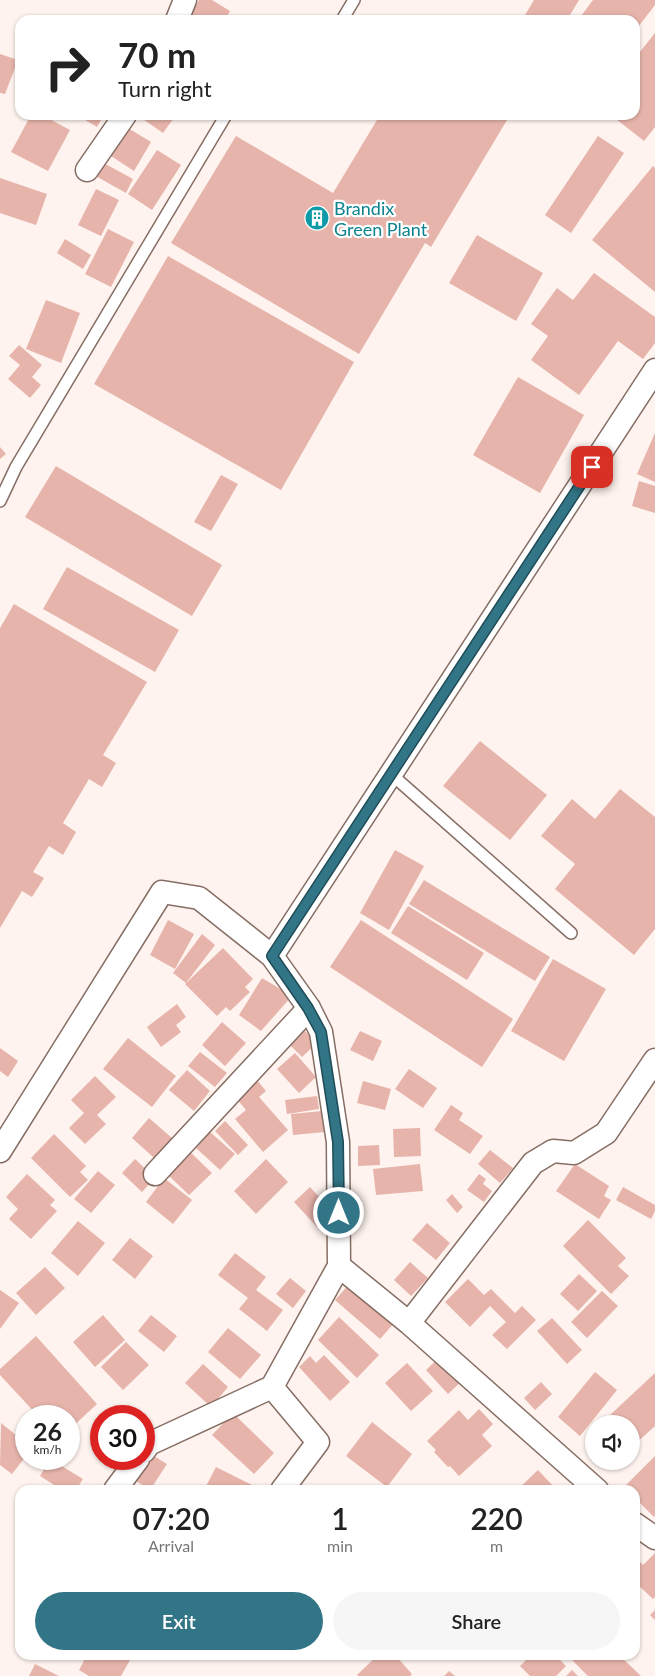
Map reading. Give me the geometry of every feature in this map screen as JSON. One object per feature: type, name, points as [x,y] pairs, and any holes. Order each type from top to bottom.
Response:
[{"type":"street","points":[[179,15],[185,0]]},
{"type":"street","points":[[87,170],[122,120]]},
{"type":"street","points":[[272,956],[655,370]]},
{"type":"street","points":[[0,1151],[162,892],[199,898],[272,956],[308,1008],[321,1032],[338,1142],[339,1266],[272,1387],[155,1441]]},
{"type":"street","points":[[155,1174],[308,1008]]},
{"type":"street","points":[[409,1322],[533,1163],[553,1151],[574,1153],[606,1133],[655,1060]]},
{"type":"street","points":[[339,1266],[409,1322],[591,1485]]},
{"type":"street","points":[[272,1387],[318,1442],[286,1485]]},
{"type":"street","points":[[119,1485],[130,1470]]},
{"type":"lane","points":[[345,15],[354,0]]},
{"type":"lane","points":[[0,501],[16,467],[223,120]]},
{"type":"lane","points":[[391,774],[571,933]]},
{"type":"building","points":[[199,0],[212,0],[230,11],[228,15],[191,15]]},
{"type":"building","points":[[534,0],[579,0],[570,15],[525,15]]},
{"type":"building","points":[[593,0],[655,0],[655,5],[640,24],[640,15],[582,15]]},
{"type":"building","points":[[655,33],[655,127],[644,141],[617,120],[640,120],[640,52]]},
{"type":"building","points":[[0,54],[15,59],[15,68],[5,94],[0,93]]},
{"type":"building","points":[[28,120],[51,120],[70,130],[48,171],[11,152]]},
{"type":"building","points":[[85,120],[101,120],[97,127]]},
{"type":"building","points":[[144,120],[172,120],[163,133]]},
{"type":"building","name":"Brandix Green Plant","points":[[377,120],[507,120],[431,247],[425,243],[359,354],[171,243],[236,136],[333,193]]},
{"type":"building","points":[[128,128],[151,142],[134,171],[111,156]]},
{"type":"building","points":[[598,136],[624,153],[571,233],[545,215]]},
{"type":"building","points":[[157,150],[181,165],[152,210],[128,194]]},
{"type":"building","points":[[100,161],[133,179],[126,193],[92,174]]},
{"type":"building","points":[[653,166],[655,168],[655,292],[592,240]]},
{"type":"building","points":[[0,178],[47,194],[36,225],[0,213]]},
{"type":"building","points":[[96,189],[119,200],[101,236],[78,225]]},
{"type":"building","points":[[108,229],[134,242],[111,287],[85,274]]},
{"type":"building","points":[[477,235],[543,273],[516,321],[449,283]]},
{"type":"building","points":[[65,239],[91,255],[83,269],[57,253]]},
{"type":"building","points":[[168,256],[354,362],[281,490],[94,384]]},
{"type":"building","points":[[594,273],[655,317],[655,343],[643,359],[618,341],[579,395],[531,360],[548,336],[531,324],[557,288],[573,300]]},
{"type":"building","points":[[46,300],[80,313],[61,363],[26,349]]},
{"type":"building","points":[[19,345],[42,365],[32,377],[41,385],[30,398],[8,379],[20,365],[9,356]]},
{"type":"building","points":[[518,377],[584,415],[540,493],[473,455]]},
{"type":"building","points":[[655,433],[655,482],[637,474]]},
{"type":"building","points":[[0,447],[6,454],[0,459]]},
{"type":"building","points":[[56,466],[222,565],[192,616],[25,517]]},
{"type":"building","points":[[221,475],[238,484],[211,531],[194,522]]},
{"type":"building","points":[[639,481],[655,486],[655,513],[632,506]]},
{"type":"building","points":[[67,567],[179,630],[155,672],[43,609]]},
{"type":"building","points":[[14,604],[147,682],[103,755],[116,763],[102,787],[89,779],[63,823],[76,832],[63,855],[49,846],[33,872],[44,878],[32,897],[22,891],[0,928],[0,628]]},
{"type":"building","points":[[480,741],[547,795],[510,840],[443,786]]},
{"type":"building","points":[[620,789],[655,817],[655,929],[634,955],[555,889],[575,864],[541,836],[572,799],[595,819]]},
{"type":"building","points":[[395,850],[424,866],[389,930],[360,913]]},
{"type":"building","points":[[424,880],[550,957],[535,981],[409,904]]},
{"type":"building","points":[[408,906],[484,953],[467,980],[391,933]]},
{"type":"building","points":[[168,920],[194,934],[175,969],[150,955]]},
{"type":"building","points":[[361,920],[513,1019],[482,1067],[330,967]]},
{"type":"building","points":[[202,934],[215,945],[186,983],[173,973]]},
{"type":"building","points":[[223,948],[253,979],[245,987],[250,992],[230,1011],[226,1007],[217,1016],[185,984]]},
{"type":"building","points":[[553,959],[606,989],[564,1061],[511,1031]]},
{"type":"building","points":[[262,978],[292,996],[261,1031],[239,1015]]},
{"type":"building","points":[[177,1004],[186,1017],[176,1025],[181,1032],[161,1047],[147,1027]]},
{"type":"building","points":[[222,1022],[246,1043],[225,1066],[202,1045]]},
{"type":"building","points":[[302,1028],[317,1043],[302,1057],[287,1042]]},
{"type":"building","points":[[360,1031],[382,1041],[373,1061],[350,1050]]},
{"type":"building","points":[[128,1038],[176,1076],[152,1107],[103,1069]]},
{"type":"building","points":[[0,1048],[18,1061],[8,1077],[0,1071]]},
{"type":"building","points":[[200,1052],[227,1073],[215,1087],[188,1066]]},
{"type":"building","points":[[295,1053],[316,1077],[299,1093],[277,1069]]},
{"type":"building","points":[[409,1069],[437,1088],[423,1108],[395,1089]]},
{"type":"building","points":[[187,1070],[210,1091],[194,1111],[169,1090]]},
{"type":"building","points":[[95,1076],[116,1097],[97,1115],[106,1124],[85,1144],[69,1128],[84,1113],[71,1100]]},
{"type":"building","points":[[257,1080],[266,1091],[259,1097],[288,1130],[263,1152],[235,1119],[246,1110],[236,1098]]},
{"type":"building","points":[[363,1081],[391,1089],[385,1110],[357,1103]]},
{"type":"building","points":[[317,1096],[319,1109],[287,1114],[285,1100]]},
{"type":"building","points":[[451,1105],[463,1113],[459,1120],[483,1136],[470,1154],[434,1130]]},
{"type":"building","points":[[322,1111],[325,1132],[293,1135],[291,1114]]},
{"type":"building","points":[[149,1118],[180,1145],[162,1165],[132,1138]]},
{"type":"building","points":[[225,1121],[248,1145],[238,1155],[215,1131]]},
{"type":"building","points":[[420,1128],[421,1156],[394,1157],[393,1129]]},
{"type":"building","points":[[210,1132],[235,1154],[220,1170],[196,1148]]},
{"type":"building","points":[[54,1134],[86,1166],[80,1172],[88,1180],[70,1197],[31,1158]]},
{"type":"building","points":[[379,1145],[380,1165],[358,1166],[358,1146]]},
{"type":"building","points":[[187,1149],[212,1173],[189,1195],[165,1172]]},
{"type":"building","points":[[490,1150],[513,1168],[500,1183],[478,1164]]},
{"type":"building","points":[[135,1159],[155,1178],[142,1192],[122,1173]]},
{"type":"building","points":[[266,1159],[288,1182],[256,1214],[234,1191]]},
{"type":"building","points":[[420,1164],[423,1191],[376,1195],[373,1169]]},
{"type":"building","points":[[575,1164],[609,1186],[604,1196],[611,1200],[599,1219],[556,1191]]},
{"type":"building","points":[[98,1171],[115,1185],[91,1213],[74,1199]]},
{"type":"building","points":[[27,1174],[55,1200],[50,1205],[57,1211],[31,1239],[9,1219],[18,1209],[6,1197]]},
{"type":"building","points":[[479,1174],[486,1179],[483,1184],[492,1191],[484,1202],[467,1190]]},
{"type":"building","points":[[164,1178],[192,1200],[173,1224],[146,1202]]},
{"type":"building","points":[[310,1187],[333,1212],[317,1227],[294,1202]]},
{"type":"building","points":[[623,1187],[655,1205],[655,1211],[651,1219],[616,1200]]},
{"type":"building","points":[[452,1194],[463,1207],[457,1213],[446,1200]]},
{"type":"building","points":[[588,1220],[626,1258],[618,1266],[629,1276],[611,1294],[563,1246]]},
{"type":"building","points":[[78,1221],[105,1243],[78,1276],[51,1253]]},
{"type":"building","points":[[427,1223],[450,1243],[436,1260],[412,1240]]},
{"type":"building","points":[[130,1238],[153,1256],[135,1279],[112,1260]]},
{"type":"building","points":[[235,1253],[266,1277],[256,1290],[283,1310],[267,1331],[239,1309],[248,1298],[218,1275]]},
{"type":"building","points":[[410,1262],[428,1278],[411,1296],[394,1280]]},
{"type":"building","points":[[45,1267],[65,1288],[36,1315],[16,1293]]},
{"type":"building","points":[[579,1274],[597,1291],[578,1311],[560,1294]]},
{"type":"building","points":[[290,1278],[306,1291],[293,1308],[276,1294]]},
{"type":"building","points":[[468,1279],[484,1295],[491,1289],[515,1313],[522,1306],[536,1320],[507,1349],[492,1335],[506,1322],[490,1306],[470,1327],[445,1302]]},
{"type":"building","points":[[351,1282],[396,1321],[380,1339],[335,1300]]},
{"type":"building","points":[[0,1290],[19,1303],[0,1329]]},
{"type":"building","points":[[602,1291],[618,1306],[587,1338],[571,1322]]},
{"type":"building","points":[[103,1315],[125,1340],[95,1367],[73,1342]]},
{"type":"building","points":[[151,1315],[177,1336],[164,1352],[138,1331]]},
{"type":"building","points":[[339,1317],[379,1355],[357,1378],[318,1340]]},
{"type":"building","points":[[552,1318],[582,1350],[567,1364],[537,1331]]},
{"type":"building","points":[[228,1328],[261,1355],[240,1379],[208,1352]]},
{"type":"building","points":[[36,1336],[97,1404],[90,1405],[90,1410],[80,1420],[80,1405],[28,1405],[0,1375],[0,1369]]},
{"type":"building","points":[[126,1342],[149,1365],[123,1390],[101,1367]]},
{"type":"building","points":[[324,1355],[350,1382],[330,1401],[299,1367],[310,1356],[316,1363]]},
{"type":"building","points":[[442,1355],[464,1379],[448,1394],[426,1370]]},
{"type":"building","points":[[407,1363],[433,1391],[411,1411],[385,1383]]},
{"type":"building","points":[[203,1364],[228,1387],[211,1407],[185,1383]]},
{"type":"building","points":[[595,1372],[617,1390],[597,1415],[585,1415],[585,1430],[580,1436],[558,1417]]},
{"type":"building","points":[[655,1373],[655,1426],[640,1440],[640,1415],[610,1415]]},
{"type":"building","points":[[541,1382],[552,1394],[535,1410],[524,1398]]},
{"type":"building","points":[[479,1409],[493,1424],[482,1435],[492,1446],[459,1476],[434,1452],[436,1450],[427,1441],[459,1410],[468,1420]]},
{"type":"building","points":[[233,1413],[274,1453],[254,1474],[212,1435]]},
{"type":"building","points":[[372,1422],[412,1454],[389,1485],[384,1485],[346,1456]]},
{"type":"building","points":[[1,1423],[15,1434],[15,1470],[12,1474],[0,1465]]},
{"type":"building","points":[[655,1456],[654,1517],[640,1503],[640,1485],[626,1485]]},
{"type":"building","points":[[155,1457],[167,1464],[153,1485],[142,1485],[133,1479],[139,1470],[155,1470]]},
{"type":"building","points":[[216,1467],[252,1485],[207,1485]]},
{"type":"building","points":[[44,1470],[68,1470],[83,1479],[79,1485],[54,1485],[40,1476]]},
{"type":"building","points":[[538,1470],[552,1485],[522,1485]]},
{"type":"building","points":[[655,1553],[655,1597],[653,1599],[640,1587],[640,1562],[643,1565]]},
{"type":"building","points":[[655,1610],[655,1620],[650,1615]]},
{"type":"building","points":[[84,1660],[130,1660],[121,1676],[89,1676],[79,1670]]},
{"type":"building","points":[[373,1660],[399,1660],[412,1674],[410,1676],[357,1675]]},
{"type":"building","points":[[526,1660],[560,1660],[566,1666],[556,1676],[530,1676],[520,1666]]},
{"type":"building","points":[[572,1660],[624,1660],[641,1676],[588,1676]]},
{"type":"building","points":[[35,1664],[59,1676],[29,1676]]},
{"type":"building","points":[[572,1670],[578,1676],[566,1676]]},
{"type":"building","points":[[449,1671],[455,1676],[444,1676]]},
{"type":"place","name":"Brandix Green Plant","points":[[317,218]]},
{"type":"route","points":[[339,1213],[338,1142],[321,1032],[308,1008],[272,956],[592,467]]}]
